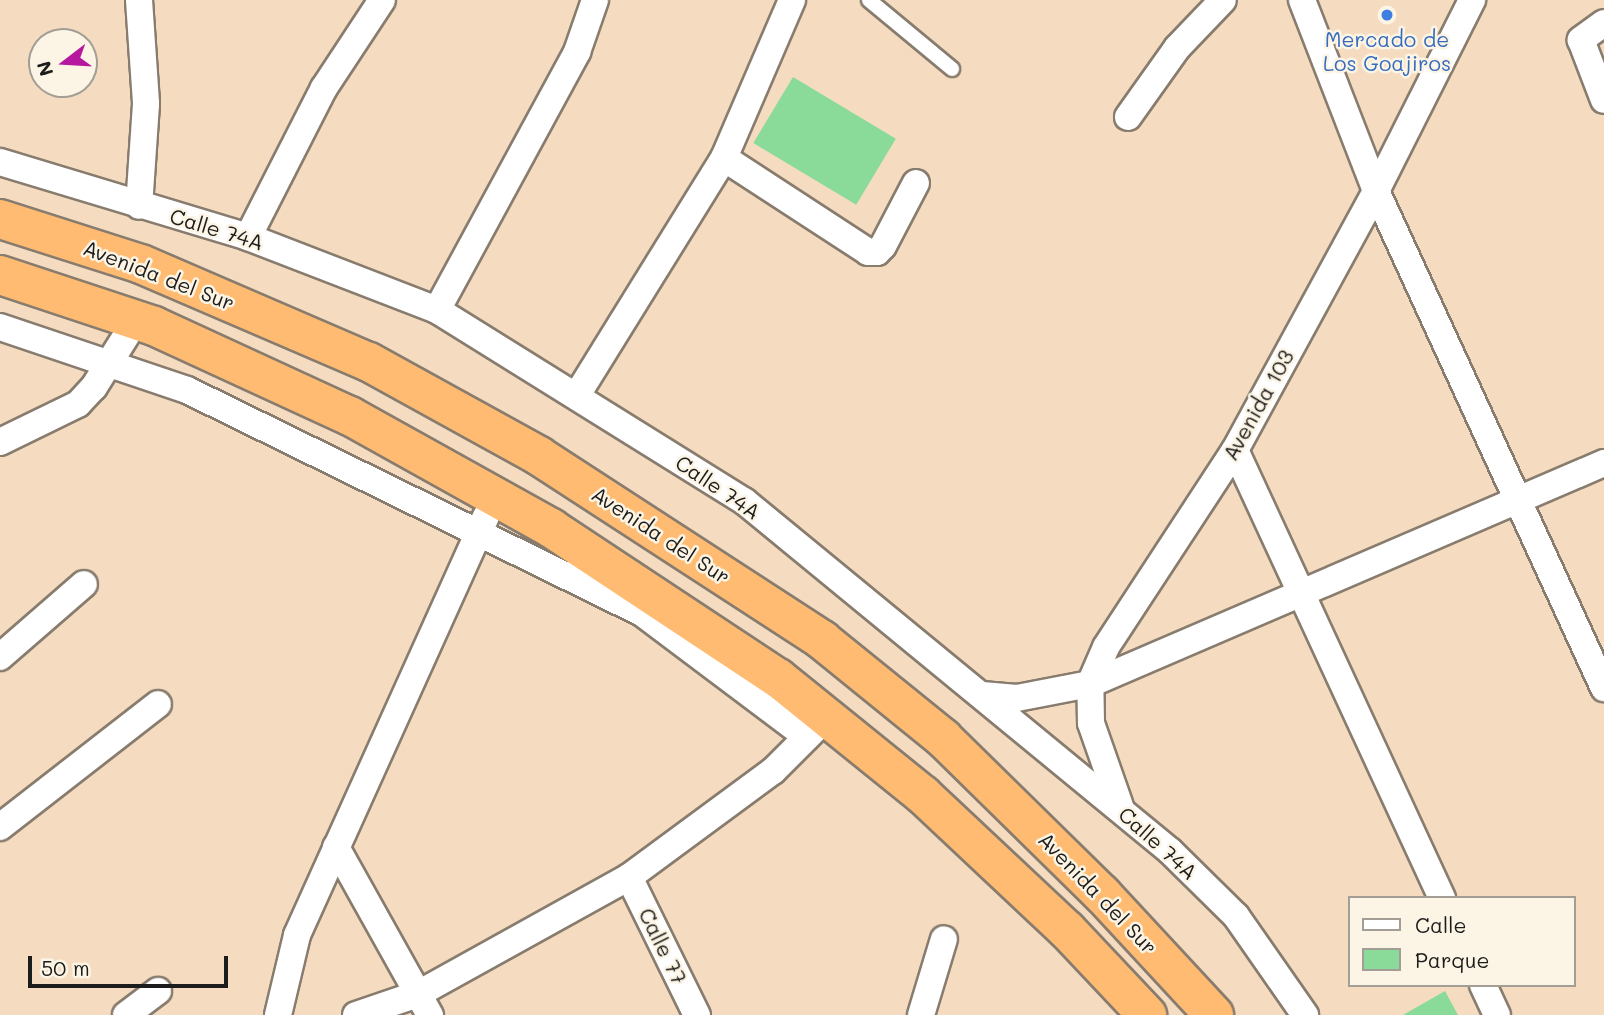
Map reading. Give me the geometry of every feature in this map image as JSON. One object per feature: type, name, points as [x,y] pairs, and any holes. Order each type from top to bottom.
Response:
[{"type":"highway","name":"Avenida del Sur","points":[[0,219],[141,264],[369,362],[539,456],[810,632],[943,738],[1102,894],[1214,1015]]},
{"type":"highway","points":[[0,275],[136,320],[350,416],[551,527],[778,678],[817,727],[942,813],[1067,930],[1147,1015]]},
{"type":"street","points":[[139,0],[146,104],[139,206]]},
{"type":"street","points":[[248,237],[324,88],[382,0]]},
{"type":"street","points":[[437,310],[577,52],[594,0]]},
{"type":"street","points":[[578,395],[724,158],[792,0]]},
{"type":"street","points":[[1128,117],[1177,48],[1223,0]]},
{"type":"street","points":[[1302,0],[1376,191],[1604,688]]},
{"type":"street","name":"Avenida 103","points":[[1122,811],[1091,723],[1090,684],[1106,647],[1234,450],[1376,191],[1472,0]]},
{"type":"street","points":[[1604,23],[1581,40],[1604,100]]},
{"type":"street","points":[[724,158],[868,252],[877,252],[883,246],[916,183]]},
{"type":"street","name":"Calle 74A","points":[[0,162],[248,237],[437,310],[578,395],[744,501],[1122,811],[1237,916],[1305,1015]]},
{"type":"street","points":[[0,442],[78,404],[136,320]]},
{"type":"street","points":[[0,327],[187,390],[478,531],[642,614],[817,727],[773,771],[629,877],[424,1004],[356,1015]]},
{"type":"street","points":[[1234,450],[1441,896]]},
{"type":"street","points":[[982,695],[1017,698],[1090,684],[1300,597],[1604,463]]},
{"type":"street","points":[[278,1015],[297,935],[478,531],[497,497]]},
{"type":"street","points":[[0,657],[84,584]]},
{"type":"street","points":[[0,827],[158,704]]},
{"type":"street","points":[[336,847],[424,1004]]},
{"type":"street","name":"Calle 77","points":[[629,877],[697,1015]]},
{"type":"street","points":[[922,1015],[944,939]]},
{"type":"street","points":[[1484,987],[1497,1015]]},
{"type":"street","points":[[126,1015],[158,992]]},
{"type":"lane","points":[[869,0],[951,69]]},
{"type":"green space","points":[[793,77],[896,139],[856,205],[753,143]]},
{"type":"green space","points":[[1445,991],[1458,1015],[1403,1015]]},
{"type":"place","name":"Mercado de Los Goajiros","points":[[1387,15]]}]
